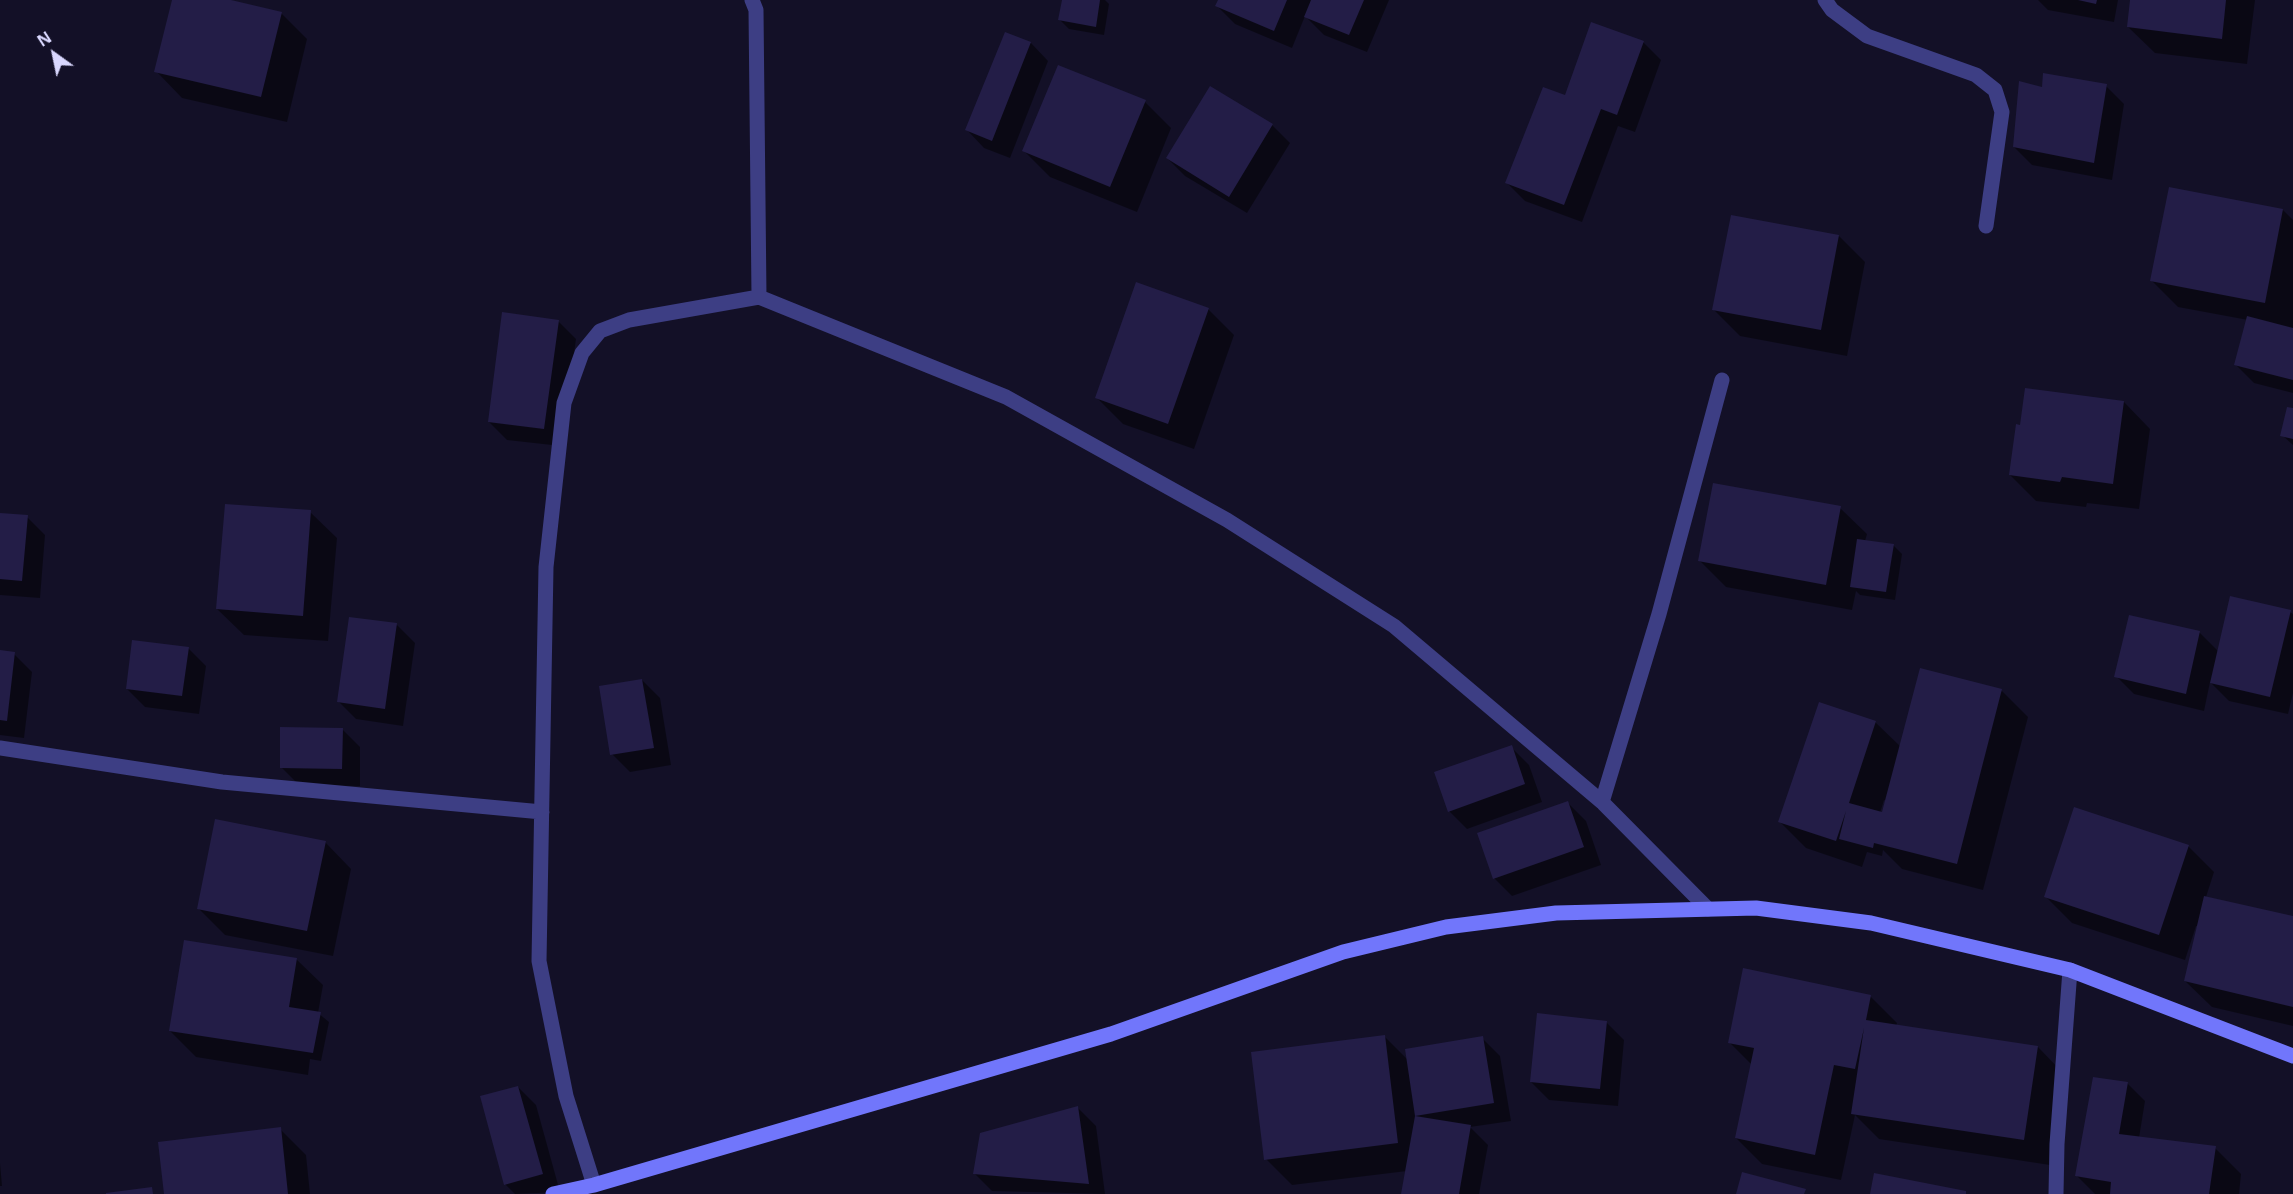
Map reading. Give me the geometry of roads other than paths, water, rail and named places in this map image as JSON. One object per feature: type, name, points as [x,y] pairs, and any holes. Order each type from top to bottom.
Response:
[{"type":"main road","points":[[553,1194],[594,1185],[1111,1035],[1354,949],[1446,927],[1556,913],[1756,908],[1870,923],[2070,970],[2293,1056]]},
{"type":"street","points":[[752,0],[756,10],[759,297]]},
{"type":"street","points":[[1826,0],[1832,10],[1868,36],[1976,75],[1995,90],[2002,112],[1986,226]]},
{"type":"street","points":[[594,1185],[566,1096],[539,961],[546,567],[564,403],[582,353],[600,332],[629,320],[759,297],[1006,396],[1227,520],[1394,626],[1602,802],[1708,909]]},
{"type":"street","points":[[1602,802],[1659,614],[1722,380]]},
{"type":"street","points":[[0,748],[222,782],[542,812]]},
{"type":"street","points":[[2056,1194],[2057,1144],[2070,970]]}]
